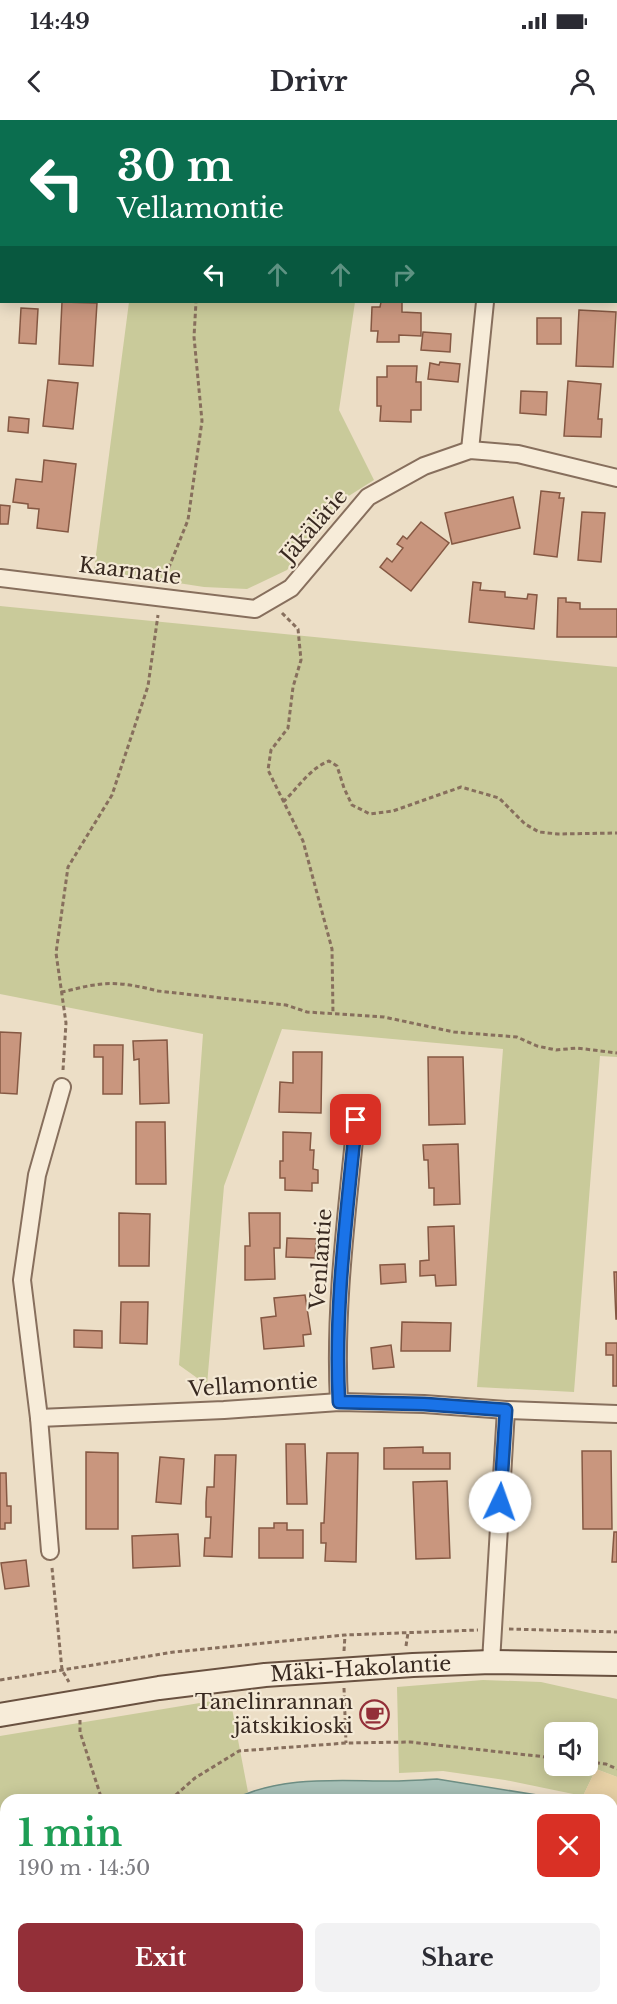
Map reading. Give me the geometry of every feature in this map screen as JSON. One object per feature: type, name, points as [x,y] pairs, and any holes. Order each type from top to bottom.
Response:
[{"type":"street","points":[[470,450],[485,303]]},
{"type":"street","name":"Jäkälätie","points":[[255,609],[291,588],[369,497],[424,466],[470,450],[518,454],[617,478]]},
{"type":"street","name":"Kaarnatie","points":[[0,578],[255,609]]},
{"type":"street","points":[[50,1551],[39,1418],[22,1280],[37,1175],[62,1087]]},
{"type":"street","name":"Venlantie","points":[[339,1402],[337,1363],[343,1258],[356,1120]]},
{"type":"street","name":"Vellamontie","points":[[39,1418],[224,1410],[339,1402],[617,1414]]},
{"type":"street","points":[[491,1662],[506,1410]]},
{"type":"street","name":"Mäki-Hakolantie","points":[[0,1715],[159,1688],[265,1675],[491,1662],[617,1664]]},
{"type":"path","points":[[62,1087],[66,1023],[56,953],[68,867],[112,795],[148,686],[163,583],[188,520],[202,421],[194,337],[196,303]]},
{"type":"path","points":[[270,600],[298,629],[301,660],[293,687],[288,728],[271,750],[268,770],[303,841],[332,950],[333,1014]]},
{"type":"path","points":[[283,802],[317,765],[329,760],[337,766],[352,805],[370,814],[393,811],[460,787],[500,798],[525,824],[539,832],[617,833]]},
{"type":"path","points":[[62,992],[94,985],[138,986],[158,991],[285,1005],[307,1012],[384,1017],[454,1032],[517,1037],[537,1046],[556,1050],[576,1048],[617,1053]]},
{"type":"path","points":[[50,1551],[62,1670],[78,1701],[80,1732],[100,1794]]},
{"type":"path","points":[[0,1680],[196,1649],[345,1635],[492,1629],[617,1632]]},
{"type":"path","points":[[400,1646],[406,1646],[408,1633]]},
{"type":"path","points":[[177,1794],[195,1778],[239,1751],[346,1743],[410,1742],[544,1757]]},
{"type":"path","points":[[598,1763],[617,1769]]},
{"type":"green space","points":[[129,303],[355,303],[339,410],[374,480],[336,504],[317,533],[287,570],[247,589],[204,587],[94,570]]},
{"type":"green space","points":[[0,606],[617,667],[617,1057],[600,1056],[574,1392],[477,1387],[503,1049],[282,1029],[224,1186],[207,1385],[179,1365],[203,1034],[0,994]]},
{"type":"green space","points":[[483,1680],[541,1682],[617,1699],[617,1777],[598,1770],[598,1722],[544,1722],[544,1776],[593,1776],[584,1794],[443,1771],[399,1773],[397,1687]]},
{"type":"green space","points":[[230,1698],[248,1792],[244,1794],[0,1794],[0,1736]]},
{"type":"sand","points":[[598,1770],[617,1777],[617,1794],[584,1794],[593,1776],[598,1776]]},
{"type":"water","points":[[437,1779],[531,1794],[246,1794],[270,1786],[310,1781]]},
{"type":"building","points":[[62,303],[97,303],[93,366],[59,364]]},
{"type":"building","points":[[381,303],[402,303],[402,312],[421,313],[421,336],[399,335],[399,342],[377,342],[378,331],[371,331],[372,307],[380,307]]},
{"type":"building","points":[[21,308],[38,309],[36,344],[19,343]]},
{"type":"building","points":[[579,310],[616,312],[613,367],[576,366]]},
{"type":"building","points":[[537,318],[561,318],[561,344],[537,344]]},
{"type":"building","points":[[423,332],[451,334],[450,352],[421,350]]},
{"type":"building","points":[[440,362],[460,364],[458,382],[428,379],[430,363],[439,365]]},
{"type":"building","points":[[387,366],[417,366],[416,382],[421,382],[421,410],[411,410],[411,422],[380,421],[381,406],[377,406],[377,377],[387,377]]},
{"type":"building","points":[[48,380],[78,383],[73,429],[43,426]]},
{"type":"building","points":[[568,381],[601,384],[598,419],[602,419],[601,437],[564,436]]},
{"type":"building","points":[[521,391],[547,392],[546,415],[520,413]]},
{"type":"building","points":[[9,417],[29,419],[28,433],[8,431]]},
{"type":"building","points":[[44,460],[76,464],[68,532],[37,528],[39,509],[28,508],[28,504],[13,502],[16,479],[42,482]]},
{"type":"building","points":[[541,491],[560,493],[559,498],[564,498],[557,557],[534,554]]},
{"type":"building","points":[[513,497],[520,528],[452,544],[445,513]]},
{"type":"building","points":[[0,505],[10,506],[8,524],[0,524]]},
{"type":"building","points":[[582,512],[605,513],[601,562],[578,560]]},
{"type":"building","points":[[421,522],[449,543],[411,591],[380,567],[387,558],[392,562],[403,548],[397,544],[403,536],[407,539]]},
{"type":"building","points":[[473,582],[481,583],[480,590],[505,592],[505,597],[527,599],[528,594],[537,595],[534,629],[469,622]]},
{"type":"building","points":[[558,598],[566,598],[566,602],[580,603],[580,609],[617,609],[617,637],[557,637]]},
{"type":"building","points":[[0,1032],[21,1033],[17,1094],[0,1093]]},
{"type":"building","points":[[167,1040],[169,1103],[140,1104],[139,1059],[134,1060],[133,1041]]},
{"type":"building","points":[[94,1045],[123,1045],[122,1094],[103,1094],[103,1057],[94,1057]]},
{"type":"building","points":[[293,1052],[322,1052],[321,1113],[279,1112],[280,1082],[293,1083]]},
{"type":"building","points":[[428,1057],[463,1057],[465,1124],[429,1125]]},
{"type":"building","points":[[136,1122],[165,1122],[166,1184],[136,1184]]},
{"type":"building","points":[[283,1132],[311,1133],[310,1150],[314,1150],[313,1169],[318,1170],[318,1183],[312,1183],[312,1191],[285,1190],[285,1178],[280,1178],[280,1161],[283,1161]]},
{"type":"building","points":[[458,1144],[460,1204],[434,1205],[434,1188],[429,1188],[428,1160],[424,1160],[423,1145]]},
{"type":"building","points":[[119,1213],[150,1214],[149,1266],[119,1266]]},
{"type":"building","points":[[249,1213],[280,1213],[280,1248],[274,1248],[275,1279],[245,1280],[245,1246],[250,1246]]},
{"type":"building","points":[[454,1226],[456,1285],[436,1286],[435,1275],[420,1276],[420,1261],[429,1260],[428,1227]]},
{"type":"building","points":[[287,1238],[316,1239],[315,1258],[286,1257]]},
{"type":"building","points":[[405,1264],[406,1282],[381,1284],[380,1265]]},
{"type":"building","points":[[614,1272],[617,1272],[617,1319],[616,1319]]},
{"type":"building","points":[[305,1295],[311,1334],[303,1335],[304,1346],[264,1349],[261,1318],[276,1316],[274,1298]]},
{"type":"building","points":[[121,1302],[148,1302],[147,1344],[120,1343]]},
{"type":"building","points":[[402,1322],[451,1323],[450,1351],[401,1351]]},
{"type":"building","points":[[74,1330],[102,1331],[102,1348],[74,1347]]},
{"type":"building","points":[[606,1343],[617,1343],[617,1386],[613,1386],[613,1355],[606,1355]]},
{"type":"building","points":[[391,1345],[394,1367],[373,1369],[371,1348]]},
{"type":"building","points":[[286,1444],[305,1444],[307,1504],[287,1504]]},
{"type":"building","points":[[423,1447],[423,1453],[450,1453],[450,1469],[384,1469],[384,1448]]},
{"type":"building","points":[[582,1451],[611,1451],[612,1529],[583,1529]]},
{"type":"building","points":[[86,1452],[118,1453],[118,1529],[86,1529]]},
{"type":"building","points":[[327,1453],[358,1453],[356,1562],[325,1561],[326,1543],[321,1543],[321,1523],[324,1523]]},
{"type":"building","points":[[215,1455],[236,1455],[232,1557],[204,1556],[205,1538],[210,1538],[211,1517],[206,1517],[207,1487],[214,1487]]},
{"type":"building","points":[[160,1457],[184,1459],[181,1504],[156,1502]]},
{"type":"building","points":[[0,1473],[6,1473],[7,1506],[11,1506],[11,1523],[5,1523],[5,1529],[0,1529]]},
{"type":"building","points":[[447,1481],[450,1558],[416,1559],[413,1482]]},
{"type":"building","points":[[274,1523],[287,1523],[287,1530],[303,1530],[303,1558],[259,1558],[259,1528],[274,1528]]},
{"type":"building","points":[[614,1532],[617,1532],[617,1562],[612,1562]]},
{"type":"building","points":[[178,1534],[180,1566],[133,1568],[132,1536]]},
{"type":"building","points":[[26,1560],[29,1586],[5,1589],[1,1563]]},
{"type":"place","name":"Tanelinrannan jätskikioski","points":[[374,1714]]},
{"type":"route","points":[[356,1120],[344,1247],[337,1363],[339,1402],[424,1404],[506,1410],[500,1502]]}]
